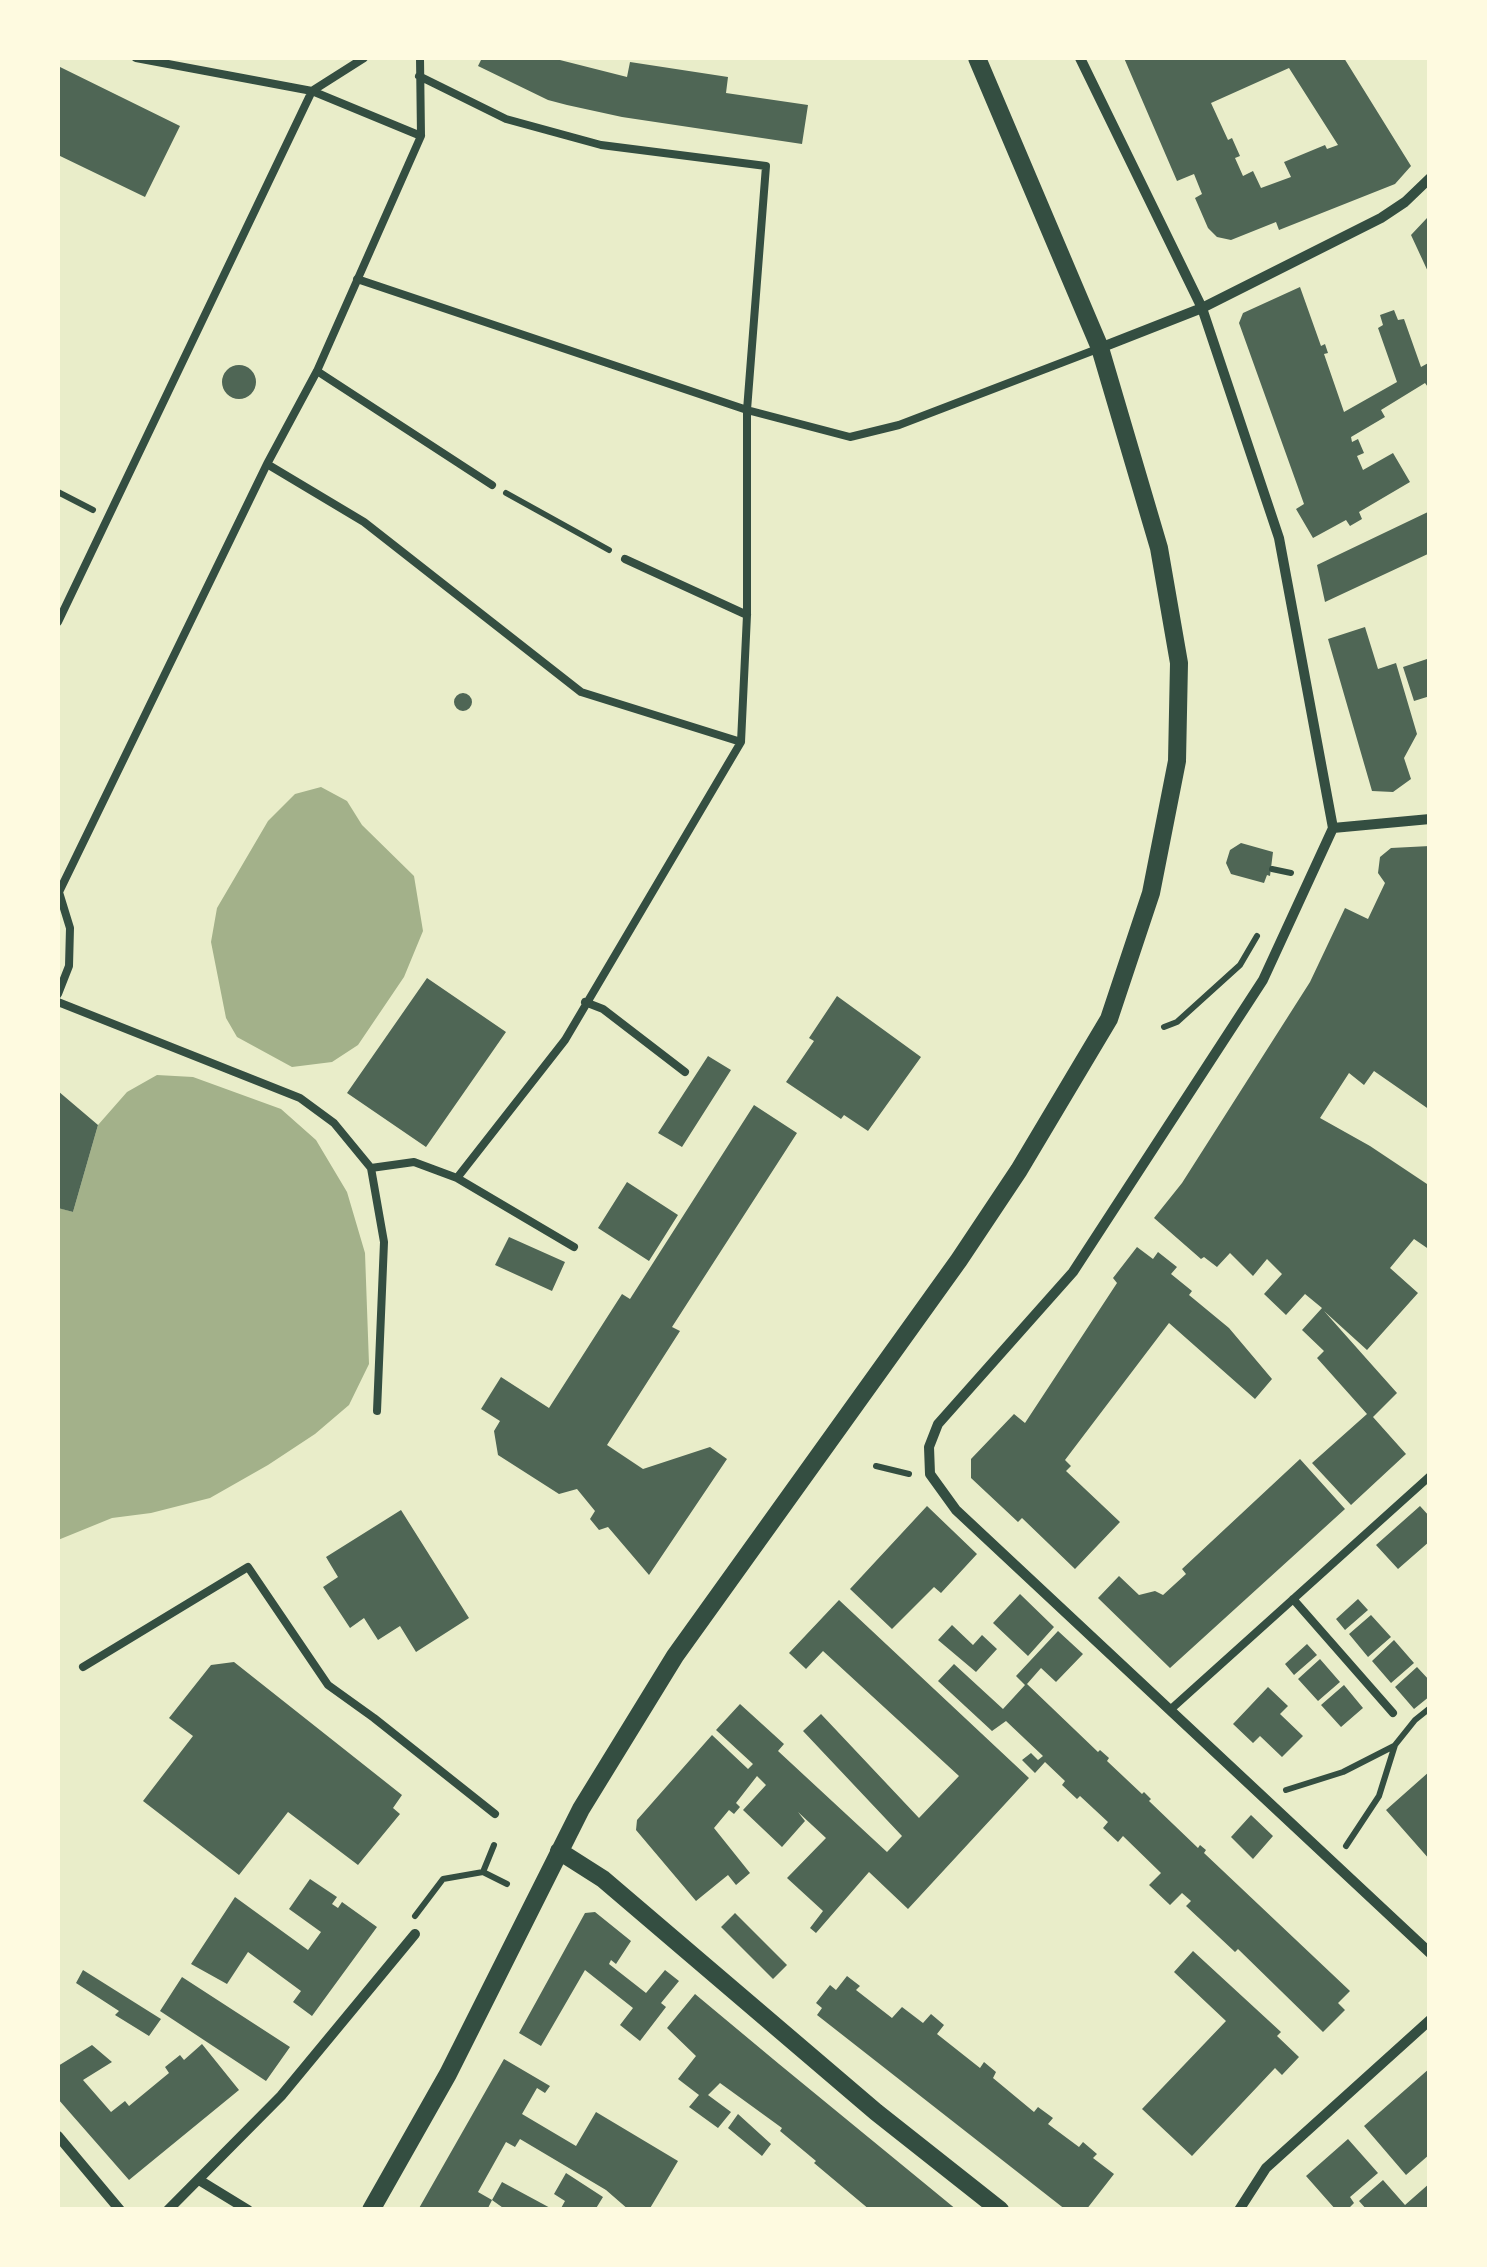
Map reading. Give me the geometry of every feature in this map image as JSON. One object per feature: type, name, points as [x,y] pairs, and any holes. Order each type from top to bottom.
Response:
[{"type":"street","points":[[371,2210],[448,2074],[527,1922],[558,1851],[675,1656],[990,1215],[1109,1019],[1155,874],[1177,761],[1179,663],[1160,548],[1100,348],[978,58]]},
{"type":"street","points":[[1080,58],[1202,308],[1279,538],[1333,828],[1263,980],[1072,1272],[938,1424],[928,1447],[930,1474],[956,1510],[1430,1953]]},
{"type":"street","points":[[1100,348],[1202,308],[1382,218],[1430,178]]},
{"type":"street","points":[[1333,828],[1430,819]]},
{"type":"street","points":[[558,1851],[604,1879],[876,2112],[1000,2210]]},
{"type":"street","points":[[168,2210],[281,2096],[415,1934]]},
{"type":"street","points":[[1239,2210],[1266,2168],[1430,2020]]},
{"type":"street","points":[[58,2136],[120,2210]]},
{"type":"street","points":[[199,2180],[248,2210]]},
{"type":"lane","points":[[136,58],[312,90],[422,136]]},
{"type":"lane","points":[[196,69],[198,58]]},
{"type":"lane","points":[[58,622],[312,90],[364,58]]},
{"type":"lane","points":[[58,994],[69,966],[70,928],[58,890],[317,370],[422,136],[420,58]]},
{"type":"lane","points":[[419,76],[506,119],[583,140],[766,166],[747,410],[747,615],[742,742],[564,1040],[457,1178]]},
{"type":"lane","points":[[357,279],[747,410],[850,438],[899,425],[1100,348]]},
{"type":"lane","points":[[317,370],[492,485]]},
{"type":"lane","points":[[267,464],[364,522],[580,692],[742,742]]},
{"type":"lane","points":[[625,559],[747,615]]},
{"type":"lane","points":[[58,1002],[300,1098],[334,1124],[371,1168],[384,1242],[377,1411]]},
{"type":"lane","points":[[586,1002],[603,1010],[685,1072]]},
{"type":"lane","points":[[371,1168],[414,1162],[457,1178],[574,1248]]},
{"type":"lane","points":[[1170,1710],[1430,1476]]},
{"type":"lane","points":[[83,1668],[248,1567],[328,1686],[495,1814]]},
{"type":"lane","points":[[1293,1598],[1393,1713]]},
{"type":"path","points":[[492,485],[625,559]]},
{"type":"path","points":[[58,492],[108,518]]},
{"type":"path","points":[[1283,889],[1292,874]]},
{"type":"path","points":[[1164,1027],[1177,1022],[1240,965],[1257,934]]},
{"type":"path","points":[[876,1466],[913,1476],[930,1474]]},
{"type":"path","points":[[1334,1864],[1379,1796],[1396,1746],[1415,1720],[1430,1708]]},
{"type":"path","points":[[1263,1797],[1342,1772],[1396,1746]]},
{"type":"path","points":[[483,1872],[494,1845]]},
{"type":"path","points":[[415,1934],[407,1926],[443,1879],[483,1872],[507,1884]]},
{"type":"shaded area","points":[[321,787],[347,801],[362,825],[414,876],[423,931],[404,977],[358,1045],[332,1062],[292,1067],[237,1037],[226,1018],[211,942],[217,908],[268,821],[295,794]]},
{"type":"shaded area","points":[[157,1075],[193,1077],[281,1109],[316,1140],[347,1192],[365,1253],[369,1364],[349,1405],[315,1434],[210,1498],[112,1518],[58,1540],[58,1211],[59,1208],[73,1212],[98,1125],[127,1092]]},
{"type":"building","points":[[482,58],[552,58],[627,77],[630,62],[728,77],[726,93],[808,105],[802,144],[622,117],[548,100],[478,66]]},
{"type":"building","points":[[1124,58],[1344,58],[1411,166],[1395,184],[1279,230],[1276,222],[1231,240],[1217,237],[1208,228],[1195,198],[1202,194],[1194,174],[1177,181]],"holes":[[[1289,68],[1338,145],[1327,149],[1325,145],[1284,162],[1291,177],[1261,188],[1253,171],[1243,176],[1235,158],[1240,156],[1211,103]]]},
{"type":"building","points":[[58,66],[180,126],[145,197],[58,155]]},
{"type":"building","points":[[1427,218],[1430,221],[1430,276],[1411,235]]},
{"type":"building","points":[[1300,287],[1321,346],[1325,344],[1328,353],[1324,354],[1344,412],[1397,382],[1378,328],[1383,325],[1380,315],[1394,310],[1398,320],[1404,319],[1421,367],[1430,362],[1430,390],[1425,383],[1381,410],[1385,417],[1351,437],[1352,442],[1358,439],[1364,453],[1357,456],[1363,470],[1393,453],[1410,482],[1359,512],[1362,519],[1350,526],[1346,520],[1313,538],[1296,509],[1304,504],[1239,323],[1243,313]]},
{"type":"building","points":[[239,365],[251,370],[256,382],[251,394],[239,399],[227,394],[222,382],[227,370]]},
{"type":"building","points":[[1430,511],[1430,553],[1325,602],[1317,565]]},
{"type":"building","points":[[1365,627],[1378,669],[1396,663],[1417,734],[1404,758],[1411,779],[1393,792],[1372,791],[1328,639]]},
{"type":"building","points":[[1430,658],[1430,696],[1414,701],[1403,667]]},
{"type":"building","points":[[463,693],[470,695],[470,709],[463,711],[456,709],[454,702],[456,695]]},
{"type":"building","points":[[1241,843],[1273,852],[1270,876],[1264,883],[1231,874],[1226,863],[1230,850]]},
{"type":"building","points":[[1430,846],[1430,1110],[1374,1071],[1364,1085],[1349,1073],[1320,1118],[1430,1186],[1430,1250],[1414,1239],[1390,1268],[1418,1293],[1367,1350],[1324,1311],[1397,1393],[1373,1417],[1406,1454],[1351,1505],[1312,1463],[1367,1414],[1317,1358],[1324,1351],[1302,1330],[1322,1308],[1305,1294],[1286,1315],[1264,1294],[1282,1274],[1267,1259],[1253,1276],[1230,1253],[1217,1267],[1204,1257],[1201,1259],[1154,1218],[1182,1183],[1310,982],[1345,908],[1368,919],[1385,883],[1378,873],[1380,857],[1391,848]]},
{"type":"building","points":[[427,978],[506,1032],[426,1147],[347,1093]]},
{"type":"building","points":[[837,996],[921,1057],[868,1131],[844,1115],[841,1119],[786,1082],[814,1041],[809,1038]]},
{"type":"building","points":[[708,1056],[731,1070],[682,1147],[658,1133]]},
{"type":"building","points":[[58,1091],[98,1125],[73,1212],[58,1208]]},
{"type":"building","points":[[754,1105],[797,1133],[672,1327],[680,1331],[607,1445],[643,1469],[710,1447],[727,1459],[649,1575],[608,1527],[599,1530],[590,1519],[595,1511],[577,1489],[559,1494],[498,1455],[494,1431],[500,1421],[481,1409],[501,1377],[549,1408],[622,1294],[630,1299]]},
{"type":"building","points":[[627,1182],[678,1215],[649,1261],[598,1228]]},
{"type":"building","points":[[509,1237],[565,1262],[552,1291],[495,1265]]},
{"type":"building","points":[[1137,1247],[1153,1259],[1158,1252],[1177,1267],[1171,1274],[1192,1291],[1189,1295],[1229,1328],[1272,1379],[1255,1399],[1169,1323],[1065,1460],[1071,1466],[1066,1471],[1120,1522],[1075,1569],[1022,1518],[1018,1522],[971,1478],[971,1459],[1014,1414],[1025,1423],[1117,1283],[1113,1278]]},
{"type":"building","points":[[1300,1459],[1345,1509],[1170,1668],[1098,1598],[1119,1576],[1139,1595],[1155,1591],[1163,1595],[1186,1574],[1182,1569]]},
{"type":"building","points":[[927,1506],[977,1554],[941,1593],[934,1587],[892,1629],[850,1589]]},
{"type":"building","points":[[1420,1506],[1430,1517],[1430,1541],[1398,1569],[1376,1545]]},
{"type":"building","points":[[401,1510],[469,1618],[416,1652],[400,1626],[378,1640],[364,1618],[350,1628],[323,1587],[338,1577],[326,1557]]},
{"type":"building","points":[[1020,1594],[1054,1627],[1028,1656],[993,1623]]},
{"type":"building","points":[[1358,1599],[1368,1610],[1345,1630],[1336,1619]]},
{"type":"building","points":[[839,1600],[1029,1778],[908,1909],[869,1872],[816,1933],[810,1928],[823,1911],[787,1878],[826,1838],[798,1812],[805,1821],[782,1847],[743,1810],[766,1785],[757,1776],[736,1803],[740,1807],[734,1814],[729,1810],[714,1828],[750,1873],[736,1885],[728,1875],[696,1901],[636,1830],[637,1820],[712,1735],[748,1769],[753,1764],[716,1730],[740,1704],[784,1744],[778,1751],[887,1852],[902,1836],[803,1731],[821,1714],[919,1818],[959,1776],[823,1651],[806,1669],[789,1653]]},
{"type":"building","points":[[1371,1615],[1391,1637],[1368,1657],[1349,1634]]},
{"type":"building","points":[[952,1625],[973,1645],[982,1635],[997,1649],[976,1672],[938,1640]]},
{"type":"building","points":[[1058,1631],[1083,1654],[1056,1682],[1041,1668],[1027,1684],[1350,1991],[1338,2003],[1345,2010],[1323,2032],[1238,1949],[1235,1952],[1186,1906],[1191,1901],[1182,1893],[1170,1905],[1149,1885],[1161,1873],[1123,1836],[1118,1842],[1103,1828],[1108,1822],[1062,1785],[1065,1781],[1045,1762],[1035,1773],[1022,1760],[1031,1753],[1038,1760],[1043,1756],[1006,1721],[992,1731],[938,1681],[954,1664],[1003,1709],[1025,1685],[1016,1676]]},
{"type":"building","points":[[1394,1640],[1414,1663],[1391,1683],[1372,1661]]},
{"type":"building","points":[[1307,1644],[1317,1655],[1294,1675],[1285,1664]]},
{"type":"building","points":[[1320,1659],[1340,1682],[1318,1701],[1298,1679]]},
{"type":"building","points":[[234,1662],[402,1795],[393,1808],[400,1814],[358,1865],[288,1812],[239,1875],[143,1801],[193,1736],[169,1718],[211,1665]]},
{"type":"building","points":[[1417,1667],[1430,1681],[1430,1696],[1414,1709],[1395,1687]]},
{"type":"building","points":[[1344,1685],[1363,1708],[1341,1727],[1321,1705]]},
{"type":"building","points":[[1268,1687],[1288,1706],[1280,1714],[1303,1736],[1282,1757],[1260,1736],[1253,1743],[1233,1724]]},
{"type":"building","points":[[1430,1771],[1430,1860],[1386,1810]]},
{"type":"building","points":[[1251,1815],[1273,1836],[1253,1859],[1231,1837]]},
{"type":"building","points":[[310,1879],[337,1897],[332,1904],[338,1908],[342,1902],[377,1927],[312,2016],[293,2002],[301,1991],[248,1952],[227,1984],[191,1964],[235,1897],[308,1950],[321,1932],[289,1909]]},
{"type":"building","points":[[595,1912],[631,1941],[616,1964],[611,1960],[609,1964],[646,1993],[665,1970],[679,1981],[661,2003],[666,2007],[640,2041],[620,2025],[633,2008],[585,1970],[541,2046],[519,2033],[585,1913]]},
{"type":"building","points":[[735,1913],[787,1965],[773,1979],[721,1927]]},
{"type":"building","points":[[1193,1951],[1281,2032],[1277,2036],[1299,2057],[1282,2075],[1275,2068],[1192,2156],[1142,2109],[1226,2021],[1174,1972]]},
{"type":"building","points":[[83,1970],[161,2019],[149,2036],[76,1983]]},
{"type":"building","points":[[847,1976],[860,1986],[856,1990],[892,2018],[902,2007],[923,2023],[931,2014],[944,2025],[937,2034],[980,2068],[984,2062],[996,2072],[993,2078],[1034,2112],[1038,2107],[1053,2118],[1048,2124],[1079,2147],[1083,2142],[1097,2154],[1093,2158],[1114,2174],[1086,2210],[1066,2210],[817,2015],[822,2008],[816,2003],[830,1985],[836,1990]]},
{"type":"building","points":[[182,1977],[290,2047],[266,2081],[160,2011]]},
{"type":"building","points":[[695,1994],[957,2210],[870,2210],[814,2163],[780,2131],[782,2128],[720,2083],[708,2095],[731,2112],[718,2128],[689,2107],[699,2095],[678,2079],[696,2056],[667,2028]]},
{"type":"building","points":[[202,2044],[239,2090],[129,2180],[58,2099],[58,2066],[92,2045],[112,2062],[83,2080],[111,2112],[125,2101],[129,2106],[169,2073],[165,2067],[180,2055],[184,2060]]},
{"type":"building","points":[[504,2059],[550,2086],[545,2093],[537,2088],[522,2114],[576,2146],[596,2112],[678,2161],[649,2210],[629,2210],[606,2190],[520,2139],[515,2147],[506,2142],[478,2192],[492,2200],[487,2210],[418,2210]]},
{"type":"building","points":[[1430,2068],[1430,2154],[1406,2175],[1364,2126]]},
{"type":"building","points":[[738,2114],[771,2144],[762,2156],[728,2128]]},
{"type":"building","points":[[1348,2139],[1378,2173],[1350,2197],[1354,2203],[1347,2210],[1336,2210],[1306,2176]]},
{"type":"building","points":[[566,2173],[603,2197],[595,2210],[560,2210],[565,2201],[554,2194]]},
{"type":"building","points":[[1383,2180],[1405,2205],[1430,2183],[1430,2210],[1367,2210],[1359,2201]]},
{"type":"building","points":[[502,2182],[554,2210],[506,2210],[492,2200]]}]
